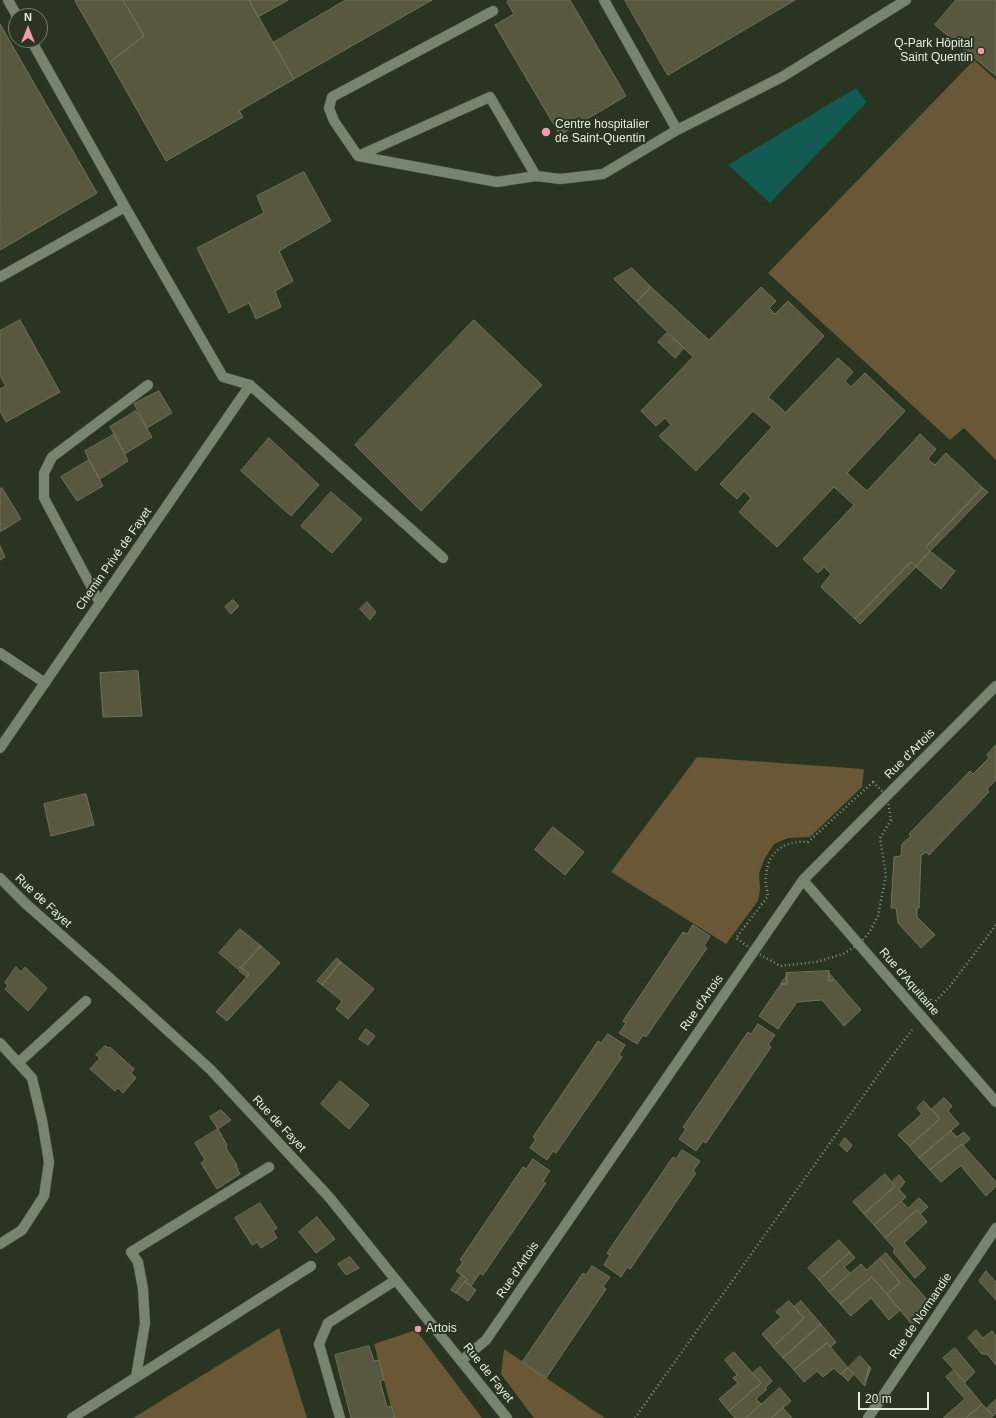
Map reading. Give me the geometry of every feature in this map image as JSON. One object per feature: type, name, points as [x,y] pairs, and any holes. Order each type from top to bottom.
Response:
[{"type":"street","points":[[604,0],[677,130]]},
{"type":"street","points":[[493,11],[332,97],[329,108],[334,121],[358,156],[497,182],[536,176],[560,179],[602,174],[677,130],[782,76],[906,0]]},
{"type":"street","points":[[35,48],[125,208],[223,377],[250,385],[443,558]]},
{"type":"street","points":[[358,156],[490,97],[536,176]]},
{"type":"street","points":[[0,277],[125,208]]},
{"type":"street","points":[[100,603],[44,498],[44,473],[52,457],[148,385]]},
{"type":"street","name":"Chemin Privé de Fayet","points":[[0,748],[250,385]]},
{"type":"street","points":[[0,653],[45,683]]},
{"type":"street","name":"Rue d'Artois","points":[[461,1361],[486,1340],[803,880],[996,686]]},
{"type":"street","name":"Rue de Fayet","points":[[0,878],[24,903],[211,1070],[329,1197],[507,1418]]},
{"type":"street","name":"Rue d'Aquitaine","points":[[803,880],[996,1102]]},
{"type":"street","points":[[18,1063],[86,1001]]},
{"type":"street","points":[[0,1043],[32,1078],[42,1120],[49,1162],[44,1196],[22,1230],[0,1244]]},
{"type":"street","points":[[136,1377],[145,1323],[138,1262],[131,1252],[269,1167]]},
{"type":"street","name":"Rue de Normandie","points":[[868,1418],[996,1228]]},
{"type":"street","points":[[72,1418],[311,1266]]},
{"type":"street","points":[[340,1418],[319,1344],[328,1323],[396,1280]]},
{"type":"path","points":[[635,1418],[886,1064],[922,1017],[950,986],[996,925]]},
{"type":"shaded area","points":[[974,60],[996,80],[996,460],[964,428],[950,440],[768,273]]},
{"type":"shaded area","points":[[697,757],[864,769],[862,787],[810,837],[788,838],[774,844],[765,858],[759,873],[760,890],[758,901],[726,944],[611,872]]},
{"type":"shaded area","points":[[279,1328],[307,1418],[133,1418]]},
{"type":"shaded area","points":[[416,1330],[482,1418],[394,1418],[374,1344]]},
{"type":"shaded area","points":[[504,1349],[605,1418],[534,1418],[501,1374]]},
{"type":"water","points":[[856,88],[867,102],[770,203],[728,165]]},
{"type":"building","points":[[123,0],[144,36],[110,62],[75,1]]},
{"type":"building","points":[[123,0],[249,0],[294,79],[239,111],[243,117],[166,161],[110,62],[144,36]]},
{"type":"building","points":[[249,0],[288,0],[258,17]]},
{"type":"building","points":[[346,0],[432,0],[294,79],[273,43]]},
{"type":"building","points":[[510,0],[570,0],[626,96],[560,135],[495,25],[514,14],[507,2]]},
{"type":"building","points":[[625,0],[795,0],[668,75]]},
{"type":"building","name":"Q-Park Hôpital Saint Quentin","points":[[956,0],[996,0],[996,76],[935,25]]},
{"type":"building","points":[[0,24],[8,38],[8,48],[14,48],[97,193],[0,250]]},
{"type":"building","points":[[304,172],[331,221],[279,251],[293,281],[275,291],[281,307],[256,319],[249,303],[229,313],[197,248],[264,213],[257,196]]},
{"type":"building","points":[[632,268],[651,287],[637,302],[614,279]]},
{"type":"building","points":[[651,287],[709,340],[761,287],[776,301],[769,308],[775,314],[788,301],[824,336],[768,397],[785,413],[838,358],[853,372],[845,381],[851,387],[865,373],[905,411],[847,473],[867,491],[920,434],[936,449],[928,459],[935,465],[946,453],[983,488],[926,547],[930,551],[916,567],[911,562],[855,619],[821,587],[831,574],[824,567],[818,573],[803,559],[854,505],[834,487],[777,547],[739,512],[751,498],[744,491],[737,499],[720,484],[772,427],[753,411],[696,471],[659,436],[671,425],[665,418],[656,426],[641,411],[693,357],[637,302]]},
{"type":"building","points":[[20,320],[60,392],[6,422],[0,411],[0,389],[6,386],[0,376],[0,331]]},
{"type":"building","points":[[474,320],[542,385],[421,511],[355,445]]},
{"type":"building","points":[[667,333],[684,348],[675,358],[658,342]]},
{"type":"building","points":[[159,391],[172,413],[147,428],[134,404]]},
{"type":"building","points":[[136,411],[152,437],[125,454],[110,427]]},
{"type":"building","points":[[115,434],[128,461],[100,479],[85,451]]},
{"type":"building","points":[[269,438],[319,485],[291,516],[241,471]]},
{"type":"building","points":[[89,460],[103,486],[77,501],[61,477]]},
{"type":"building","points":[[2,488],[21,519],[0,532],[0,489]]},
{"type":"building","points":[[983,488],[988,492],[930,551],[926,547]]},
{"type":"building","points":[[331,492],[362,519],[332,553],[301,526]]},
{"type":"building","points":[[0,546],[5,557],[0,560]]},
{"type":"building","points":[[930,551],[955,571],[941,589],[916,567]]},
{"type":"building","points":[[911,562],[916,567],[860,624],[855,619]]},
{"type":"building","points":[[233,600],[239,606],[231,614],[225,607]]},
{"type":"building","points":[[367,602],[376,612],[370,620],[360,609]]},
{"type":"building","points":[[138,671],[142,716],[103,717],[100,673]]},
{"type":"building","points":[[996,745],[996,780],[987,789],[989,792],[929,855],[926,852],[920,856],[919,908],[917,908],[917,917],[935,935],[921,948],[898,923],[896,908],[891,908],[894,857],[901,856],[902,844],[911,836],[909,834],[970,771],[973,774],[989,758],[987,755]]},
{"type":"building","points":[[86,794],[94,825],[51,836],[44,804]]},
{"type":"building","points":[[553,827],[584,852],[565,875],[535,850]]},
{"type":"building","points":[[693,925],[710,936],[704,946],[707,948],[646,1037],[643,1035],[637,1044],[619,1033],[626,1023],[623,1021],[683,932],[687,934]]},
{"type":"building","points":[[240,929],[261,946],[241,968],[240,967],[238,969],[219,953]]},
{"type":"building","points":[[261,946],[280,963],[227,1021],[216,1012],[249,974],[241,968]]},
{"type":"building","points":[[337,958],[341,962],[322,985],[317,981]]},
{"type":"building","points":[[341,962],[374,989],[348,1019],[336,1009],[342,1001],[322,985]]},
{"type":"building","points":[[16,967],[21,972],[25,967],[47,988],[28,1011],[5,989],[8,986],[5,983]]},
{"type":"building","points":[[241,968],[249,974],[247,977],[239,971]]},
{"type":"building","points":[[829,971],[829,981],[835,980],[861,1010],[844,1026],[822,1000],[797,1002],[778,1029],[759,1016],[781,984],[787,984],[786,973]]},
{"type":"building","points":[[829,973],[835,980],[829,981]]},
{"type":"building","points":[[787,975],[787,984],[781,984]]},
{"type":"building","points":[[758,1024],[775,1035],[768,1045],[771,1047],[706,1143],[703,1141],[696,1151],[679,1139],[686,1129],[683,1127],[748,1032],[751,1034]]},
{"type":"building","points":[[366,1029],[375,1036],[368,1045],[359,1039]]},
{"type":"building","points":[[608,1034],[625,1045],[619,1055],[622,1057],[556,1153],[553,1151],[547,1160],[530,1148],[536,1139],[533,1137],[598,1041],[601,1043]]},
{"type":"building","points":[[105,1046],[110,1047],[134,1069],[131,1073],[136,1078],[123,1093],[118,1088],[115,1091],[90,1069],[100,1058],[96,1055]]},
{"type":"building","points":[[340,1081],[369,1105],[349,1129],[321,1104]]},
{"type":"building","points":[[944,1098],[952,1106],[948,1111],[959,1124],[919,1158],[909,1146],[940,1119],[932,1109]]},
{"type":"building","points":[[924,1101],[940,1119],[909,1146],[898,1135],[922,1114],[917,1108]]},
{"type":"building","points":[[221,1110],[231,1120],[218,1129],[210,1117]]},
{"type":"building","points":[[218,1129],[227,1145],[226,1148],[237,1165],[236,1166],[240,1174],[217,1189],[201,1163],[205,1160],[195,1143]]},
{"type":"building","points":[[951,1131],[957,1137],[964,1132],[970,1139],[930,1170],[919,1158]]},
{"type":"building","points":[[845,1138],[852,1145],[847,1152],[840,1145]]},
{"type":"building","points":[[962,1144],[996,1182],[996,1186],[986,1196],[961,1166],[941,1182],[930,1170]]},
{"type":"building","points":[[682,1150],[700,1161],[693,1171],[696,1173],[630,1269],[627,1267],[621,1277],[604,1265],[610,1255],[607,1253],[673,1157],[676,1159]]},
{"type":"building","points":[[533,1159],[550,1171],[543,1181],[546,1183],[483,1275],[480,1273],[471,1286],[465,1282],[467,1279],[456,1271],[463,1262],[460,1260],[523,1167],[526,1169]]},
{"type":"building","points":[[885,1174],[895,1186],[864,1214],[853,1202]]},
{"type":"building","points":[[899,1175],[905,1182],[899,1189],[906,1197],[874,1225],[864,1214],[895,1186],[892,1182]]},
{"type":"building","points":[[919,1198],[928,1207],[920,1214],[917,1210],[885,1238],[874,1225],[901,1201],[908,1208]]},
{"type":"building","points":[[260,1203],[277,1228],[273,1231],[277,1238],[261,1248],[257,1242],[252,1245],[235,1218]]},
{"type":"building","points":[[917,1210],[927,1222],[904,1243],[926,1268],[915,1278],[893,1252],[895,1249],[885,1238]]},
{"type":"building","points":[[317,1217],[335,1239],[316,1253],[299,1232]]},
{"type":"building","points":[[839,1240],[850,1252],[819,1280],[808,1268]]},
{"type":"building","points":[[850,1252],[855,1258],[844,1267],[850,1273],[829,1292],[819,1280]]},
{"type":"building","points":[[886,1253],[930,1303],[914,1327],[887,1294],[900,1283],[880,1258]]},
{"type":"building","points":[[350,1257],[359,1268],[346,1275],[338,1264]]},
{"type":"building","points":[[880,1258],[900,1283],[887,1294],[872,1277],[840,1304],[829,1292],[861,1264],[866,1270]]},
{"type":"building","points":[[592,1266],[610,1277],[603,1287],[606,1289],[546,1378],[522,1362],[583,1273],[586,1275]]},
{"type":"building","points":[[986,1271],[996,1282],[996,1300],[979,1281]]},
{"type":"building","points":[[462,1275],[467,1279],[456,1293],[451,1290]]},
{"type":"building","points":[[872,1277],[900,1310],[889,1320],[871,1298],[851,1316],[840,1304]]},
{"type":"building","points":[[465,1282],[476,1290],[468,1301],[456,1293]]},
{"type":"building","points":[[789,1301],[804,1318],[773,1347],[762,1334],[781,1317],[776,1312]]},
{"type":"building","points":[[801,1301],[821,1324],[783,1358],[773,1347],[804,1318],[794,1307]]},
{"type":"building","points":[[821,1324],[836,1342],[831,1347],[827,1343],[794,1370],[783,1358]]},
{"type":"building","points":[[976,1330],[983,1338],[992,1331],[996,1336],[996,1365],[987,1354],[982,1354],[968,1338]]},
{"type":"building","points":[[827,1343],[848,1368],[841,1375],[834,1368],[823,1377],[817,1371],[804,1382],[794,1370]]},
{"type":"building","points":[[369,1346],[374,1361],[379,1360],[384,1380],[380,1381],[387,1407],[391,1406],[395,1418],[351,1418],[335,1355]]},
{"type":"building","points":[[955,1348],[975,1372],[965,1382],[943,1358]]},
{"type":"building","points":[[734,1352],[761,1383],[729,1411],[719,1399],[738,1383],[733,1378],[737,1375],[725,1360]]},
{"type":"building","points":[[860,1356],[869,1366],[865,1386],[848,1368]]},
{"type":"building","points":[[869,1366],[871,1368],[866,1381],[866,1377]]},
{"type":"building","points":[[760,1367],[772,1381],[765,1388],[767,1389],[756,1399],[761,1404],[746,1418],[735,1418],[729,1411],[761,1383],[753,1373]]},
{"type":"building","points":[[848,1368],[854,1374],[848,1381],[841,1374]]},
{"type":"building","points":[[954,1370],[982,1404],[966,1418],[943,1418],[965,1399],[946,1377]]},
{"type":"building","points":[[780,1388],[791,1401],[771,1418],[746,1418]]},
{"type":"building","points":[[996,1400],[996,1413],[993,1416],[987,1408]]},
{"type":"building","points":[[982,1404],[993,1416],[991,1418],[966,1418]]},
{"type":"building","points":[[783,1408],[792,1418],[771,1418]]},
{"type":"place","name":"Q-Park Hôpital Saint Quentin","points":[[981,51]]},
{"type":"place","name":"Centre hospitalier de Saint-Quentin","points":[[546,132]]},
{"type":"place","name":"Artois","points":[[418,1329]]}]
